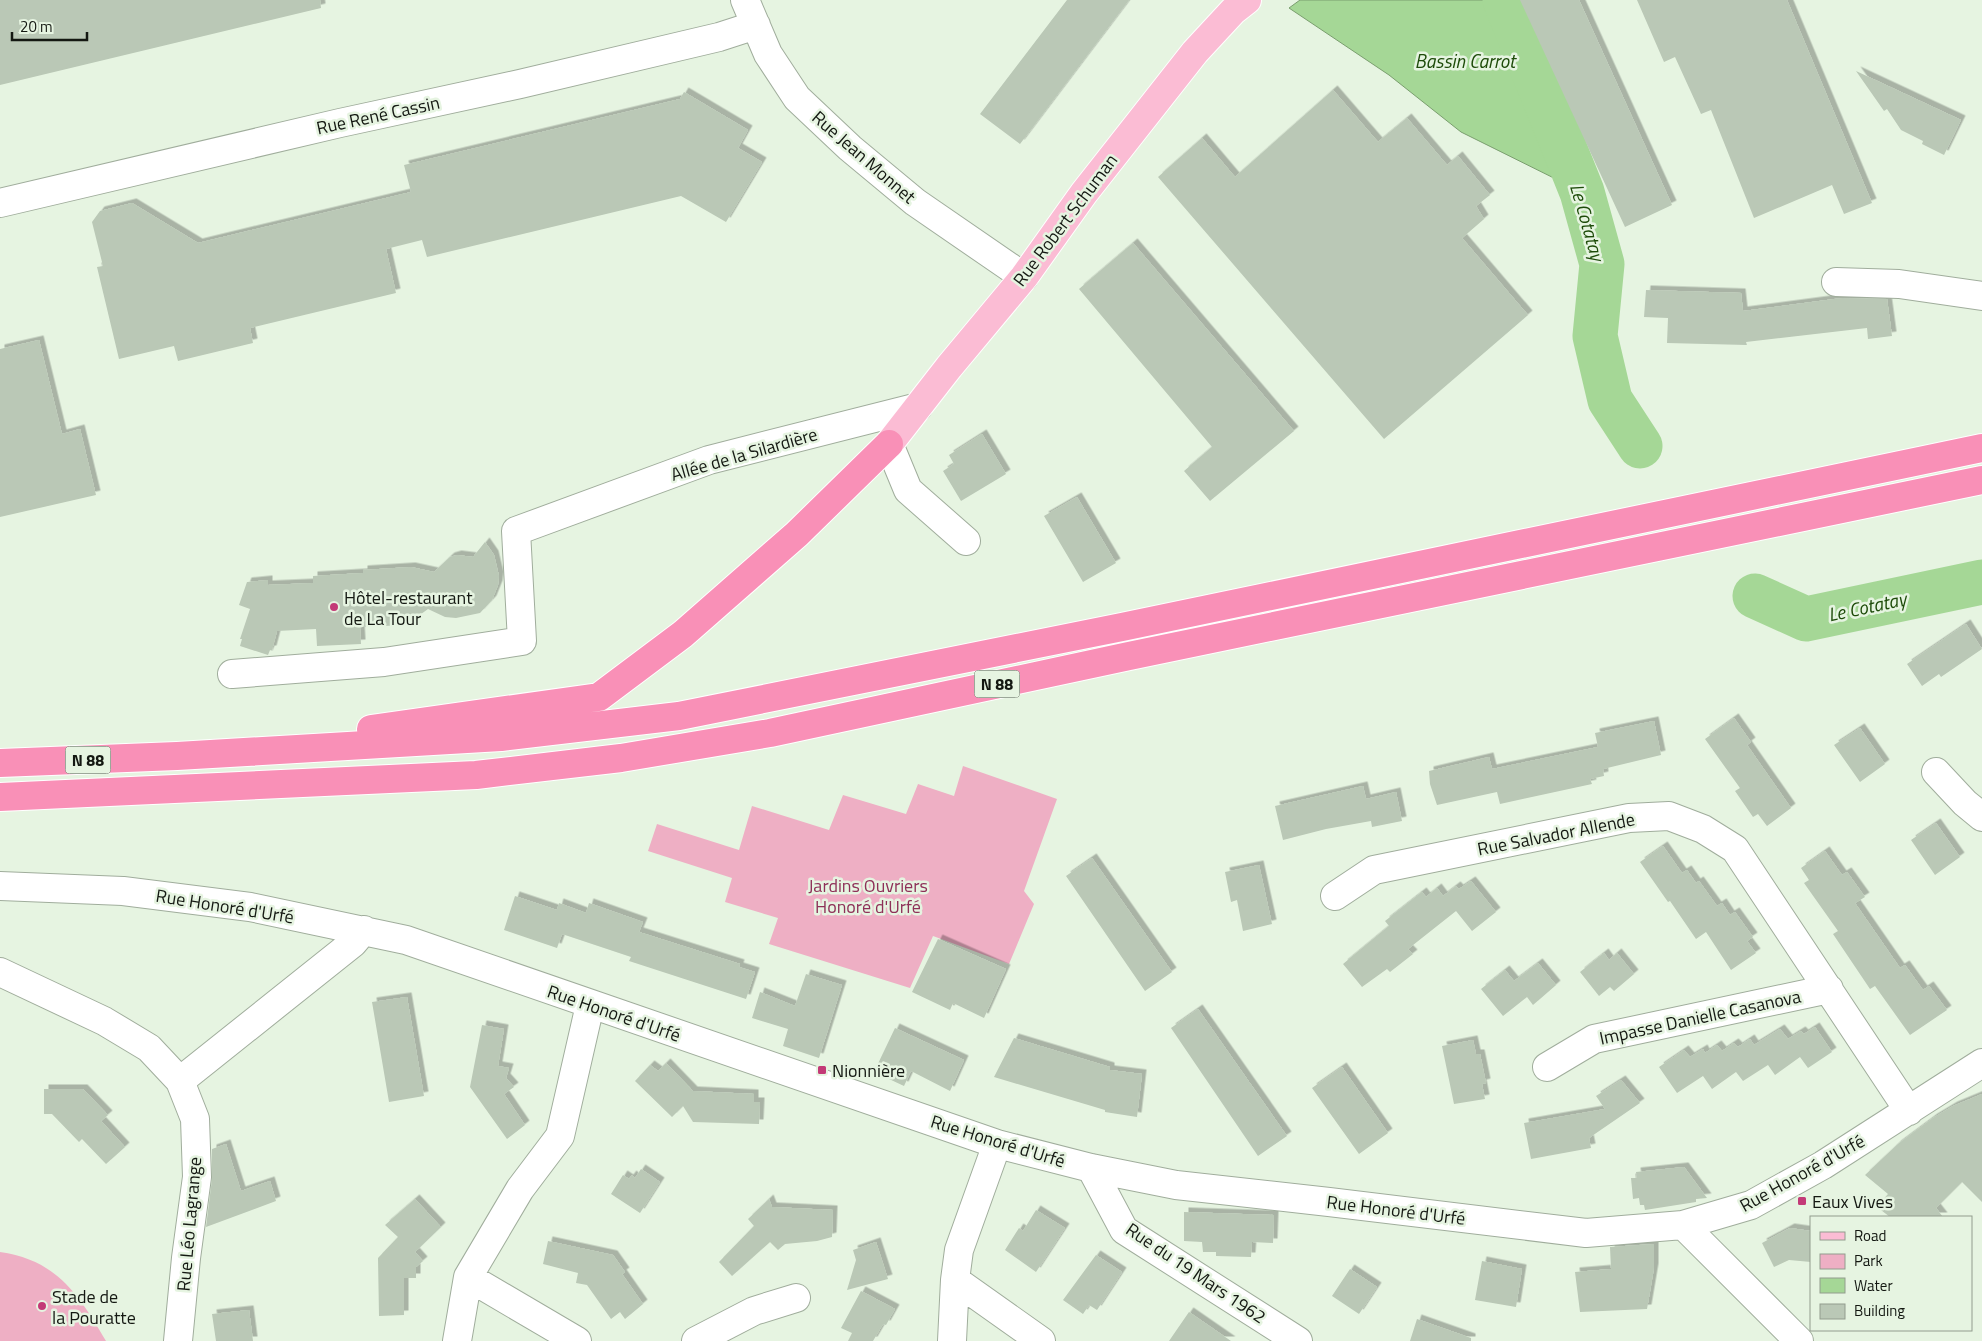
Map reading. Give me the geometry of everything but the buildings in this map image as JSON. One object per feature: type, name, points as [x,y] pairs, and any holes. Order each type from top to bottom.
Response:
[{"type":"highway","points":[[177,756],[599,697],[683,634],[797,534],[889,444]]},
{"type":"highway","name":"N 88","points":[[0,763],[177,756],[500,737],[679,716],[1112,629],[1982,448]]},
{"type":"highway","name":"N 88","points":[[0,797],[476,775],[621,758],[770,733],[1129,656],[1982,480]]},
{"type":"main road","name":"Rue Robert Schuman","points":[[889,444],[1024,277],[1084,193],[1195,52],[1233,11],[1247,0]]},
{"type":"street","name":"Rue Jean Monnet","points":[[745,0],[768,54],[797,98],[850,148],[915,202],[1024,277]]},
{"type":"street","name":"Rue René Cassin","points":[[0,204],[340,123],[520,84],[719,37],[756,25]]},
{"type":"street","points":[[1836,282],[1899,284],[1982,296]]},
{"type":"street","name":"Allée de la Silardière","points":[[232,674],[384,662],[522,641],[516,531],[710,460],[918,407]]},
{"type":"street","points":[[889,444],[908,490],[966,541]]},
{"type":"street","points":[[1936,772],[1964,803],[1982,817]]},
{"type":"street","name":"Rue Salvador Allende","points":[[1335,896],[1374,870],[1629,818],[1669,816],[1703,829],[1735,849],[1909,1111]]},
{"type":"street","name":"Rue Honoré d'Urfé","points":[[0,886],[123,891],[250,908],[406,940],[997,1144],[1091,1168],[1176,1185],[1586,1234],[1683,1226],[1751,1205],[1823,1165],[1982,1063]]},
{"type":"street","points":[[180,1080],[353,943],[364,930]]},
{"type":"street","name":"Rue Léo Lagrange","points":[[0,972],[104,1021],[149,1048],[180,1080],[195,1119],[197,1177],[186,1258],[178,1341]]},
{"type":"street","name":"Impasse Danielle Casanova","points":[[1547,1067],[1594,1039],[1829,989]]},
{"type":"street","points":[[457,1341],[468,1277],[520,1189],[560,1136],[590,1005]]},
{"type":"street","points":[[952,1341],[955,1280],[959,1250],[997,1144]]},
{"type":"street","name":"Rue du 19 Mars 1962","points":[[1091,1168],[1124,1230],[1298,1341]]},
{"type":"street","points":[[1683,1226],[1799,1341]]},
{"type":"street","points":[[468,1277],[577,1341]]},
{"type":"street","points":[[955,1280],[1040,1341]]},
{"type":"street","points":[[696,1341],[754,1311],[796,1298]]},
{"type":"green space","name":"Jardins Ouvriers Honoré d'Urfé","points":[[963,766],[1057,799],[1024,891],[1034,904],[1009,964],[933,936],[910,988],[769,944],[778,918],[725,902],[732,878],[648,851],[657,824],[739,850],[752,806],[829,830],[843,795],[906,814],[918,784],[954,796]]},
{"type":"green space","name":"Stade de la Pouratte","points":[[0,1252],[20,1256],[37,1263],[64,1282],[86,1309],[106,1341],[0,1341]]},
{"type":"water","name":"Bassin Carrot","points":[[1300,0],[1505,0],[1582,192],[1461,132],[1389,75],[1289,8]]},
{"type":"waterway","name":"Le Cotatay","points":[[1505,0],[1582,192],[1602,264],[1595,336],[1610,400],[1640,446]]},
{"type":"waterway","name":"Le Cotatay","points":[[1755,596],[1806,619],[1982,582]]},
{"type":"place","name":"Hôtel-restaurant de La Tour","points":[[334,607]]},
{"type":"place","name":"Nionnière","points":[[822,1070]]},
{"type":"place","name":"Eaux Vives","points":[[1802,1201]]},
{"type":"place","name":"Stade de la Pouratte","points":[[42,1306]]}]
